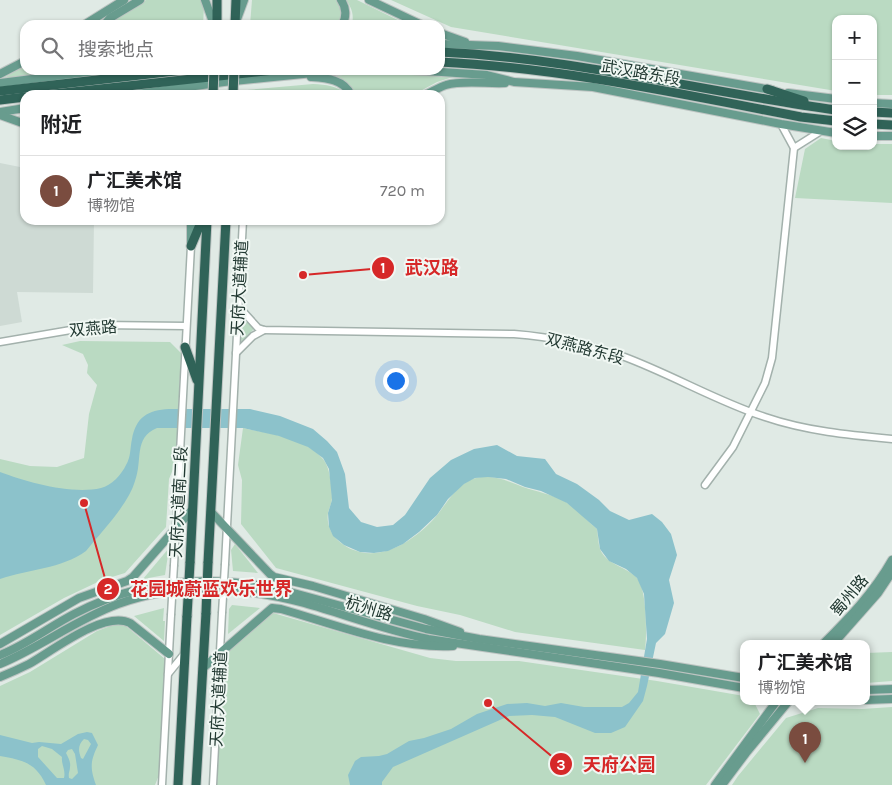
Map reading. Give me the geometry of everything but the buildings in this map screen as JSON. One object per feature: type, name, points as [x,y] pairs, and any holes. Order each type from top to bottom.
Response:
[{"type":"highway","points":[[216,20],[217,0]]},
{"type":"highway","points":[[235,20],[236,0]]},
{"type":"highway","name":"武汉路东段","points":[[445,52],[511,57],[590,68],[832,109]]},
{"type":"highway","name":"武汉路东段","points":[[445,62],[510,67],[574,75],[832,120]]},
{"type":"highway","points":[[0,91],[140,75]]},
{"type":"highway","points":[[213,90],[214,75]]},
{"type":"highway","points":[[90,90],[225,75]]},
{"type":"highway","points":[[233,90],[234,75]]},
{"type":"highway","points":[[767,89],[832,109]]},
{"type":"highway","points":[[0,100],[20,98]]},
{"type":"highway","points":[[877,112],[892,113]]},
{"type":"highway","points":[[877,124],[892,125]]},
{"type":"highway","points":[[191,246],[200,225]]},
{"type":"highway","name":"天府大道南二段","points":[[178,785],[207,225]]},
{"type":"highway","name":"天府大道南二段","points":[[196,785],[227,225]]},
{"type":"highway","points":[[185,347],[199,385]]},
{"type":"main road","points":[[92,20],[124,0]]},
{"type":"main road","points":[[108,20],[140,0]]},
{"type":"main road","points":[[205,0],[214,20]]},
{"type":"main road","points":[[236,20],[244,0]]},
{"type":"main road","points":[[341,0],[345,10],[344,20]]},
{"type":"main road","points":[[369,0],[411,20]]},
{"type":"main road","points":[[445,35],[457,40],[487,46]]},
{"type":"main road","points":[[445,44],[487,46],[577,56],[832,98]]},
{"type":"main road","points":[[0,74],[20,64]]},
{"type":"main road","points":[[445,72],[486,75],[514,82]]},
{"type":"main road","points":[[0,83],[63,75]]},
{"type":"main road","points":[[169,90],[294,75]]},
{"type":"main road","points":[[284,76],[325,78],[344,86],[347,90]]},
{"type":"main road","points":[[436,90],[447,85],[462,82],[484,84],[514,82],[593,87],[832,132]]},
{"type":"main road","points":[[877,103],[892,104]]},
{"type":"main road","points":[[0,114],[20,109]]},
{"type":"main road","points":[[0,114],[20,122]]},
{"type":"main road","points":[[877,136],[892,136]]},
{"type":"main road","points":[[191,225],[191,246]]},
{"type":"main road","points":[[0,644],[79,598],[127,581],[133,577],[191,511]]},
{"type":"main road","points":[[211,512],[274,577],[313,586],[424,619],[479,639]]},
{"type":"main road","name":"蜀州路","points":[[828,640],[856,611],[876,586],[892,560]]},
{"type":"main road","name":"蜀州路","points":[[837,640],[878,593],[892,572]]},
{"type":"main road","name":"杭州路","points":[[0,655],[13,650],[73,614],[112,597],[158,584],[201,580],[258,585],[341,605],[408,625],[479,639],[660,664],[740,677]]},
{"type":"main road","name":"杭州路","points":[[0,664],[38,646],[76,622],[118,604],[157,593],[201,589],[235,590],[278,597],[411,635],[468,646],[659,673],[740,687]]},
{"type":"main road","points":[[203,668],[268,610],[276,608],[407,644],[434,647],[468,646]]},
{"type":"main road","points":[[0,677],[30,664],[85,630],[118,619],[130,622],[169,654]]},
{"type":"main road","points":[[870,690],[892,689]]},
{"type":"main road","points":[[870,700],[892,699]]},
{"type":"main road","points":[[715,785],[774,705]]},
{"type":"main road","points":[[722,785],[786,705]]},
{"type":"street","points":[[705,484],[733,447],[752,412],[766,383],[772,358],[794,148],[781,124]]},
{"type":"street","points":[[794,148],[821,131]]},
{"type":"street","name":"天府大道辅道","points":[[213,785],[243,225]]},
{"type":"street","points":[[162,785],[191,246]]},
{"type":"street","points":[[238,306],[258,328],[264,330]]},
{"type":"street","name":"双燕路","points":[[0,342],[78,328],[100,326],[186,326]]},
{"type":"street","points":[[236,353],[253,336],[264,330]]},
{"type":"street","name":"双燕路东段","points":[[264,330],[542,336],[623,356],[752,412],[789,424],[892,439]]},
{"type":"street","points":[[168,675],[186,652]]},
{"type":"shaded area","points":[[0,163],[20,167],[20,225],[94,225],[93,293],[17,292],[22,322],[0,326]]},
{"type":"green space","points":[[146,0],[201,0],[204,6],[203,20],[115,20]]},
{"type":"green space","points":[[252,0],[336,0],[342,15],[340,20],[250,20]]},
{"type":"green space","points":[[346,0],[357,0],[398,20],[353,20],[350,6]]},
{"type":"green space","points":[[391,0],[892,0],[892,95],[877,95],[877,15],[832,15],[832,90],[451,27],[445,24],[445,20],[435,20]]},
{"type":"green space","points":[[20,68],[20,75],[32,75],[4,78]]},
{"type":"green space","points":[[336,76],[456,76],[437,82],[422,90],[352,90]]},
{"type":"green space","points":[[313,84],[327,85],[340,90],[247,90]]},
{"type":"green space","points":[[821,138],[832,140],[832,150],[877,150],[877,144],[892,144],[892,203],[795,198],[805,149]]},
{"type":"green space","points":[[242,314],[253,326],[253,330],[241,342]]},
{"type":"green space","points":[[80,341],[170,342],[181,353],[176,462],[169,479],[166,527],[125,573],[102,580],[64,598],[0,635],[0,459],[30,466],[57,467],[84,458],[89,414],[97,385],[87,373],[88,365],[83,354],[62,345]]},
{"type":"green space","points":[[243,428],[296,441],[323,459],[329,472],[332,488],[332,500],[328,513],[329,527],[341,543],[360,552],[382,552],[404,544],[431,522],[464,483],[476,478],[500,479],[561,499],[597,529],[599,547],[607,559],[637,578],[643,592],[646,612],[645,650],[515,632],[460,615],[417,606],[276,568],[241,524],[242,480],[238,465]]},
{"type":"green space","points":[[235,544],[258,573],[233,571],[231,550]]},
{"type":"green space","points":[[169,548],[165,575],[143,579]]},
{"type":"green space","points":[[232,605],[260,608],[228,634],[229,609]]},
{"type":"green space","points":[[164,608],[163,621],[165,621],[164,641],[134,616]]},
{"type":"green space","points":[[273,613],[430,658],[456,661],[519,661],[740,695],[740,705],[756,705],[760,714],[706,785],[217,785],[224,655]]},
{"type":"green space","points":[[121,622],[165,659],[159,775],[155,785],[0,785],[0,686],[30,672],[97,631]]},
{"type":"green space","points":[[892,652],[892,681],[870,683],[870,653]]},
{"type":"green space","points":[[892,707],[892,785],[732,785],[786,718],[818,708],[862,709]]},
{"type":"water","points":[[169,409],[250,409],[280,416],[313,429],[337,452],[345,474],[349,508],[361,522],[377,527],[393,525],[405,515],[430,478],[451,460],[474,449],[497,445],[517,456],[545,459],[556,474],[577,484],[599,500],[610,511],[629,520],[652,514],[662,522],[671,534],[677,555],[669,580],[674,603],[665,634],[656,643],[643,701],[625,727],[611,733],[595,733],[555,717],[509,716],[393,767],[382,782],[382,785],[350,785],[348,775],[355,761],[361,757],[387,754],[409,741],[451,729],[477,714],[507,704],[527,703],[545,706],[561,703],[584,707],[622,707],[629,703],[638,692],[647,639],[644,594],[637,578],[626,569],[609,561],[600,549],[597,529],[567,503],[541,491],[506,479],[475,478],[464,484],[448,499],[437,515],[403,544],[388,551],[360,552],[344,545],[333,536],[329,527],[328,513],[332,500],[329,469],[323,458],[308,447],[279,436],[243,428],[157,428],[149,432],[140,450],[137,473],[132,490],[114,518],[86,551],[66,562],[0,579],[0,472],[23,480],[63,489],[89,490],[105,487],[119,476],[129,459],[134,431],[140,420],[149,413]]},
{"type":"water","points":[[92,733],[98,745],[93,756],[92,765],[96,785],[46,785],[33,767],[22,761],[0,756],[0,735],[32,743],[61,744],[78,734]],"holes":[[[84,739],[88,740],[91,744],[83,759],[81,758],[79,748]],[[42,746],[52,749],[62,757],[64,778],[57,778],[38,757],[38,749]],[[72,749],[75,754],[78,773],[72,779],[69,778],[70,763],[66,753]]]},
{"type":"place","name":"武汉路","points":[[303,275]]},
{"type":"place","name":"花园城蔚蓝欢乐世界","points":[[84,503]]},
{"type":"place","name":"天府公园","points":[[488,703]]},
{"type":"place","name":"广汇美术馆","points":[[805,763]]}]
